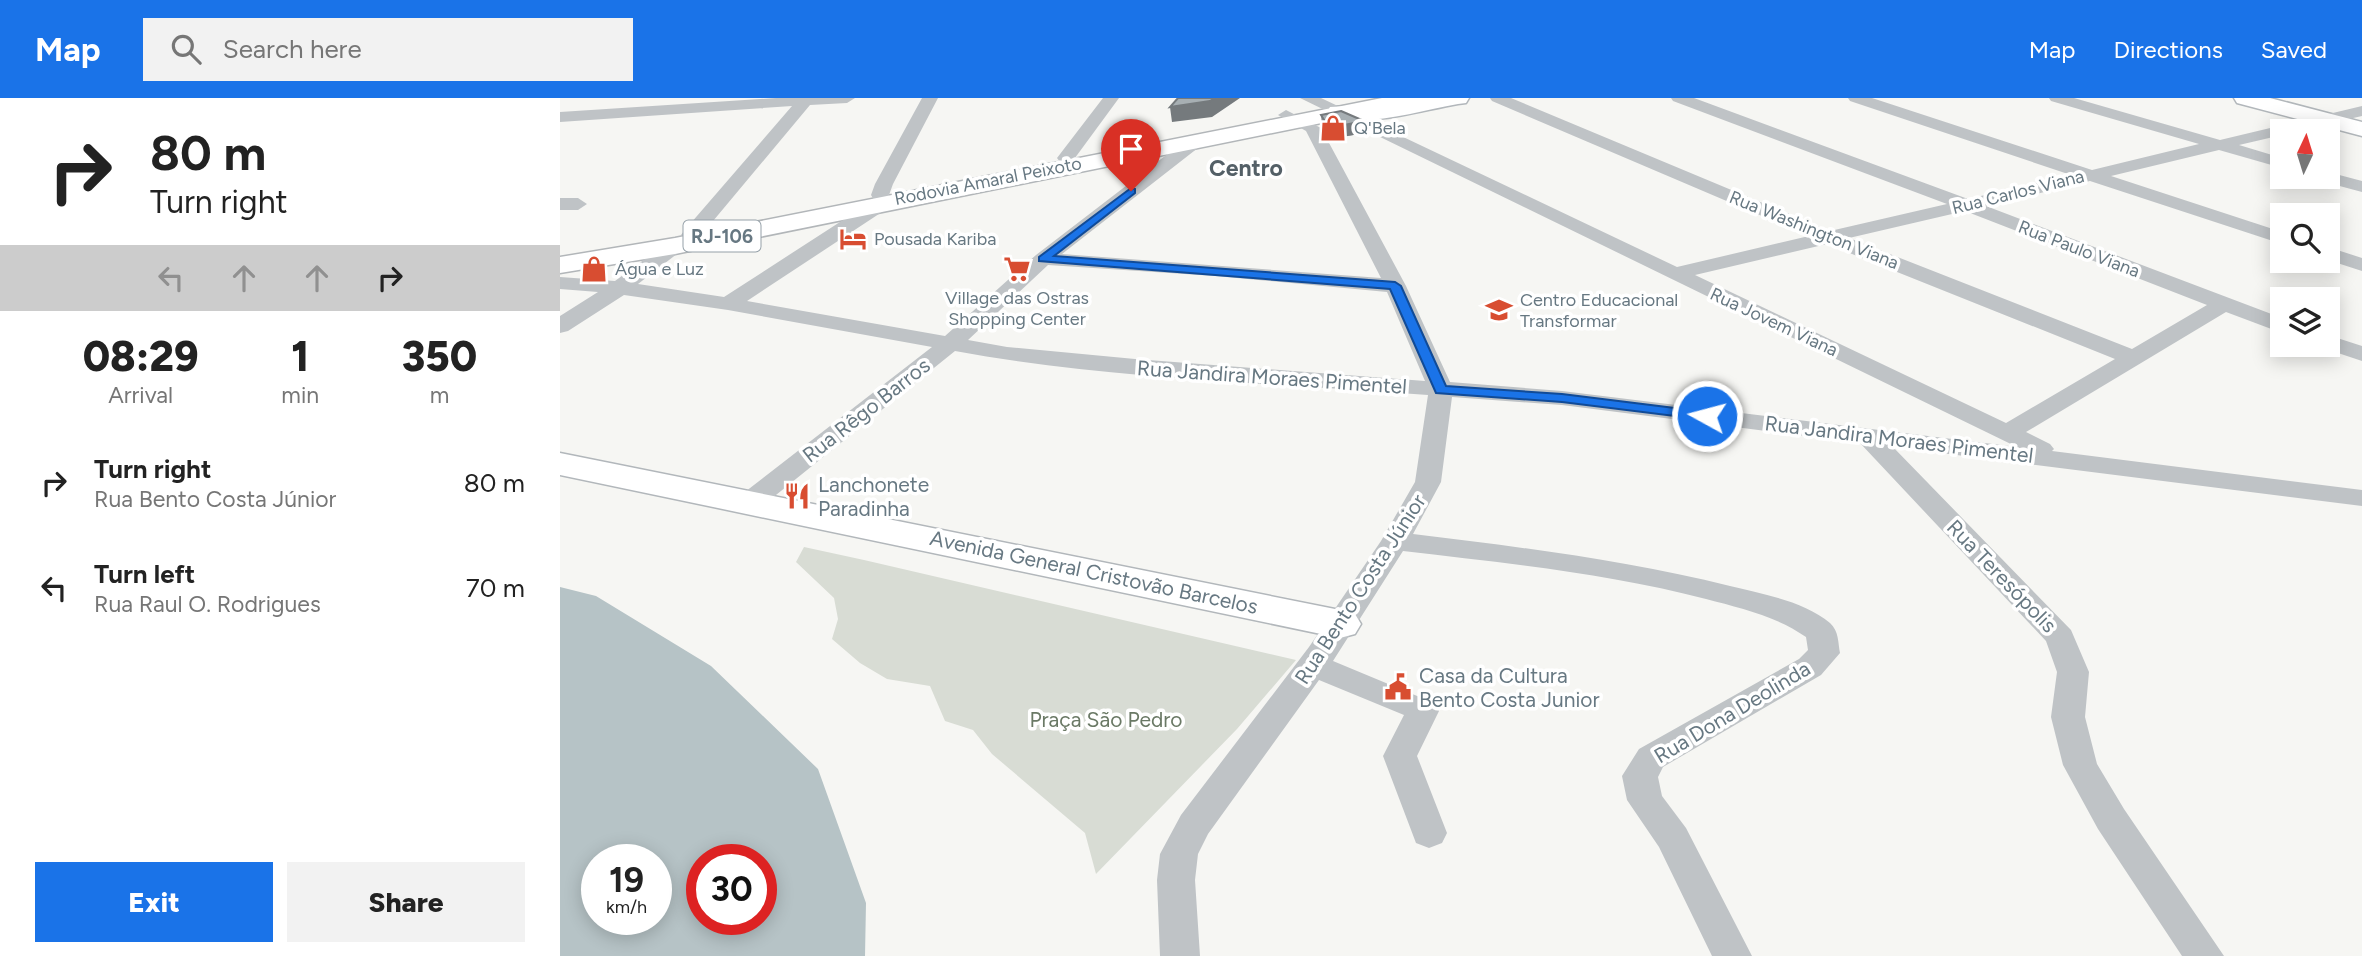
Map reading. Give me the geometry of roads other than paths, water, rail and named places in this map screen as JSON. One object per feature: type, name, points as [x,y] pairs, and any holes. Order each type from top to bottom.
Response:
[{"type":"main road","name":"Rodovia Amaral Peixoto","points":[[882,199],[1198,140],[1292,118],[1325,106],[1380,98]]},
{"type":"main road","name":"Rodovia Amaral Peixoto","points":[[1325,106],[1415,98]]},
{"type":"main road","points":[[1325,106],[1364,113],[1458,98]]},
{"type":"main road","points":[[2245,98],[2324,119]]},
{"type":"main road","name":"Rodovia Amaral Peixoto","points":[[560,265],[1066,158],[1292,118]]},
{"type":"main road","points":[[2340,123],[2362,129]]},
{"type":"main road","name":"Rodovia Amaral Peixoto","points":[[560,259],[683,240]]},
{"type":"main road","name":"Avenida General Cristovão Barcelos","points":[[560,464],[751,501],[1340,624]]},
{"type":"street","points":[[635,112],[653,98]]},
{"type":"street","points":[[564,120],[635,112],[846,98]]},
{"type":"street","points":[[729,304],[882,199],[889,173],[930,98]]},
{"type":"street","points":[[1066,158],[1111,98]]},
{"type":"street","name":"Rua Washington Viana","points":[[1498,98],[1825,236],[2131,357]]},
{"type":"street","name":"Rua Paulo Viana","points":[[1679,98],[1968,205],[2270,322]]},
{"type":"street","points":[[1856,98],[2270,226]]},
{"type":"street","points":[[1881,98],[2270,234]]},
{"type":"street","points":[[2057,98],[2270,160]]},
{"type":"street","points":[[560,326],[620,288],[683,240],[807,99]]},
{"type":"street","name":"Rua Jovem Viana","points":[[1325,106],[2060,458]]},
{"type":"street","name":"Rua Carlos Viana","points":[[2324,119],[2362,111]]},
{"type":"street","points":[[1292,118],[1312,128],[1395,286],[1441,390]]},
{"type":"street","name":"Rua Carlos Viana","points":[[1674,274],[2270,132]]},
{"type":"street","points":[[1043,259],[1198,140]]},
{"type":"street","points":[[2340,181],[2362,187]]},
{"type":"street","points":[[2340,249],[2362,256]]},
{"type":"street","points":[[2340,257],[2362,265]]},
{"type":"street","points":[[1043,259],[1215,270],[1395,286]]},
{"type":"street","name":"Rua Rêgo Barros","points":[[751,501],[949,345],[1043,259]]},
{"type":"street","name":"Rua Jandira Moraes Pimentel","points":[[560,283],[620,288],[729,304],[949,345],[1054,359],[1562,398],[2060,458],[2362,498]]},
{"type":"street","points":[[2007,433],[2222,305]]},
{"type":"street","points":[[2340,346],[2362,354]]},
{"type":"street","name":"Rua Bento Costa Júnior","points":[[1180,956],[1176,880],[1180,854],[1194,825],[1313,665],[1395,541],[1428,482],[1441,390]]},
{"type":"street","name":"Rua Teresópolis","points":[[1868,436],[2060,637],[2073,672],[2068,717],[2080,765],[2111,819],[2204,956]]},
{"type":"street","name":"Rua Dona Deolinda","points":[[1395,541],[1617,569],[1674,580],[1801,618],[1821,632],[1824,653],[1810,667],[1651,758],[1640,776],[1645,800],[1673,838],[1732,956]]},
{"type":"street","points":[[1313,665],[1422,711],[1400,756],[1429,833]]},
{"type":"place","name":"Q'Bela","points":[[1333,128]]},
{"type":"place","name":"Pousada Kariba","points":[[853,239]]},
{"type":"place","name":"Água e Luz","points":[[594,269]]},
{"type":"place","name":"Village das Ostras Shopping Center","points":[[1017,269]]},
{"type":"place","name":"Centro Educacional Transformar","points":[[1499,310]]},
{"type":"place","name":"Lanchonete Paradinha","points":[[797,496]]},
{"type":"place","name":"Casa da Cultura Bento Costa Junior","points":[[1398,687]]},
{"type":"district","name":"Centro","points":[[1246,168]]},
{"type":"park label","name":"Praça São Pedro","points":[[1106,719]]}]
